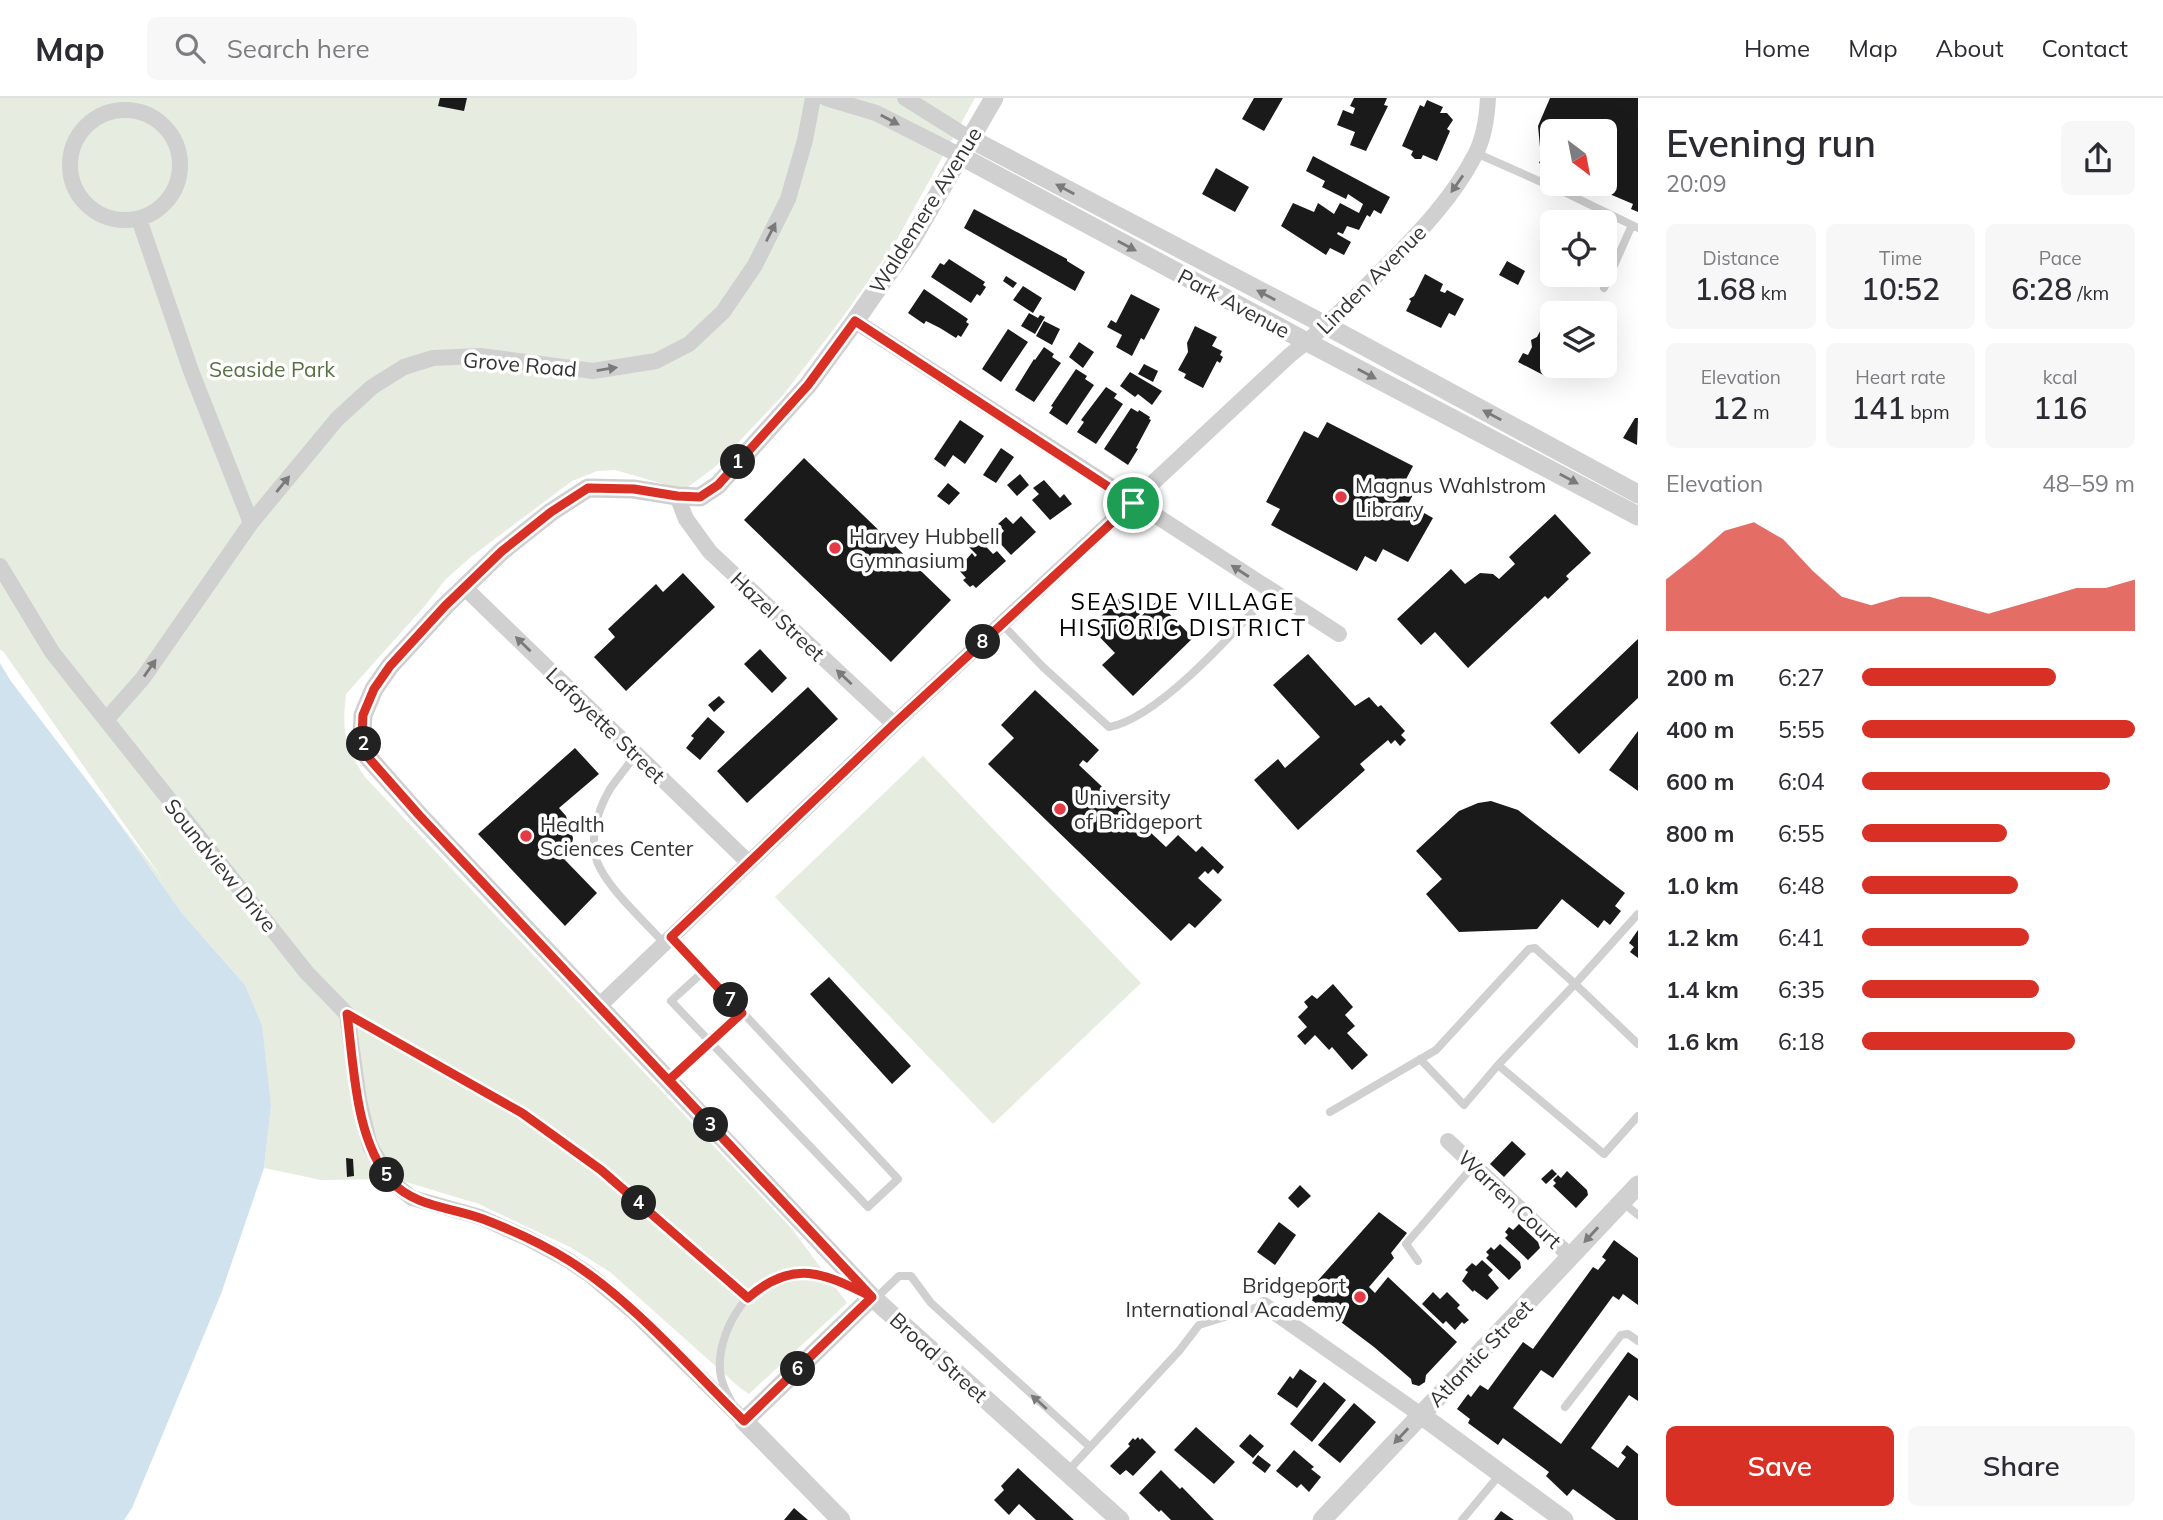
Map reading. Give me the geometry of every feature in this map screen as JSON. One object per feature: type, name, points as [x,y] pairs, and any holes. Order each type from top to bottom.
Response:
[{"type":"street","name":"Grove Road","points":[[106,720],[144,678],[251,523],[337,419],[372,387],[404,367],[433,358],[481,356],[593,371],[656,361],[689,344],[723,312],[761,254],[788,199],[805,140],[813,98]]},
{"type":"street","name":"Park Avenue","points":[[826,98],[876,113],[964,147],[1327,326],[1638,494]]},
{"type":"street","name":"Park Avenue","points":[[905,98],[964,147],[1307,342],[1638,516]]},
{"type":"street","name":"Waldemere Avenue","points":[[367,756],[362,736],[363,715],[374,689],[390,666],[445,606],[502,551],[551,512],[588,488],[634,489],[700,497],[718,485],[808,385],[855,321],[912,239],[994,98]]},
{"type":"street","name":"Linden Avenue","points":[[599,1006],[894,724],[1290,355],[1327,326],[1434,215],[1458,183],[1476,153],[1484,130],[1488,98]]},
{"type":"street","points":[[121,104],[142,112],[163,125],[173,136],[180,157],[179,179],[173,193],[153,214],[139,219],[113,220],[100,215],[81,199],[70,177],[69,160],[81,131],[99,116],[121,104]]},
{"type":"street","points":[[139,219],[191,371],[251,523]]},
{"type":"street","points":[[855,321],[1339,634]]},
{"type":"street","name":"Hazel Street","points":[[677,496],[686,519],[709,552],[894,724]]},
{"type":"street","name":"Soundview Drive","points":[[0,566],[52,652],[307,973],[347,1014]]},
{"type":"street","name":"Lafayette Street","points":[[465,588],[748,862]]},
{"type":"street","name":"Broad Street","points":[[367,756],[419,815],[874,1298],[1120,1520]]},
{"type":"street","points":[[347,1014],[359,1100],[370,1146],[392,1182],[412,1198],[480,1217],[527,1238],[590,1275],[636,1314],[841,1520]]},
{"type":"street","name":"Warren Court","points":[[1448,1140],[1572,1256]]},
{"type":"street","name":"Atlantic Street","points":[[1322,1520],[1638,1185]]},
{"type":"street","points":[[744,1421],[874,1298]]},
{"type":"street","points":[[1264,1305],[1564,1520]]},
{"type":"lane","points":[[1476,153],[1635,227],[1604,288]]},
{"type":"lane","points":[[1002,624],[1043,667],[1109,727],[1118,726],[1144,712],[1212,656],[1272,591]]},
{"type":"lane","points":[[636,754],[610,789],[599,811],[594,835],[595,854],[600,868],[611,884],[667,940],[704,971],[898,1179],[867,1207],[671,1001],[704,971]]},
{"type":"lane","points":[[1420,1059],[1464,1105],[1638,914]]},
{"type":"lane","points":[[1330,1112],[1436,1050],[1529,949],[1535,948],[1638,1044]]},
{"type":"lane","points":[[669,1080],[742,1013]]},
{"type":"lane","points":[[347,1014],[522,1113],[601,1170],[748,1298]]},
{"type":"lane","points":[[1498,1065],[1604,1154],[1638,1116]]},
{"type":"lane","points":[[1418,1261],[1406,1244],[1474,1165]]},
{"type":"lane","points":[[1622,1202],[1638,1215]]},
{"type":"lane","points":[[744,1421],[723,1387],[720,1370],[724,1340],[736,1312],[748,1298],[770,1281],[785,1274],[821,1275],[874,1298],[899,1276],[911,1276],[931,1303],[1090,1447]]},
{"type":"lane","points":[[1067,1472],[1179,1351],[1199,1325],[1264,1305]]},
{"type":"lane","points":[[1565,1407],[1621,1335],[1628,1334],[1638,1341]]},
{"type":"lane","points":[[1462,1520],[1501,1473]]},
{"type":"green space","name":"Seaside Park","points":[[0,98],[975,98],[896,241],[843,317],[784,394],[715,467],[688,487],[674,487],[615,470],[597,471],[572,481],[472,556],[446,579],[346,694],[346,738],[365,777],[792,1229],[847,1303],[749,1394],[610,1272],[570,1247],[479,1204],[396,1179],[321,1180],[264,1168],[271,1106],[245,985],[181,912],[0,653]]},
{"type":"green space","points":[[923,756],[1141,983],[993,1124],[775,897]]},
{"type":"water","points":[[0,653],[181,912],[245,985],[262,1026],[271,1106],[264,1168],[221,1294],[132,1508],[124,1520],[0,1520]]},
{"type":"pier","points":[[0,650],[164,881],[10,680],[0,663]]},
{"type":"building","points":[[440,98],[467,98],[464,111],[438,106]]},
{"type":"building","points":[[1254,98],[1283,98],[1264,131],[1242,119]]},
{"type":"building","points":[[1354,98],[1387,98],[1384,105],[1388,106],[1366,151],[1350,145],[1355,132],[1337,125],[1343,110],[1353,114],[1355,108],[1350,106]]},
{"type":"building","points":[[1550,98],[1638,98],[1638,212],[1631,209],[1633,204],[1614,196],[1617,196],[1617,119],[1541,119]]},
{"type":"building","points":[[1427,100],[1443,107],[1440,113],[1447,113],[1453,120],[1447,129],[1450,131],[1437,161],[1423,155],[1421,159],[1415,159],[1411,155],[1413,151],[1402,146],[1420,105],[1424,107]]},
{"type":"building","points":[[1313,156],[1390,197],[1381,214],[1374,210],[1370,217],[1367,215],[1359,230],[1347,226],[1343,234],[1338,232],[1337,234],[1351,242],[1344,255],[1330,248],[1326,255],[1281,226],[1293,203],[1314,212],[1318,203],[1334,214],[1340,203],[1359,213],[1363,204],[1348,194],[1346,199],[1322,187],[1325,181],[1306,171]]},
{"type":"building","points":[[1216,168],[1249,187],[1235,212],[1202,194]]},
{"type":"building","points":[[974,209],[1067,259],[1085,272],[1075,291],[964,228]]},
{"type":"building","points":[[949,259],[985,282],[983,285],[986,287],[980,296],[977,294],[971,303],[931,277],[940,263],[944,265]]},
{"type":"building","points":[[1507,261],[1525,271],[1518,285],[1499,275]]},
{"type":"building","points":[[1425,274],[1443,284],[1440,291],[1445,293],[1447,290],[1464,299],[1455,316],[1449,313],[1441,328],[1406,311],[1411,301],[1409,299],[1414,296]]},
{"type":"building","points":[[1006,276],[1017,283],[1013,288],[1003,281]]},
{"type":"building","points":[[1023,286],[1042,298],[1033,313],[1013,300]]},
{"type":"building","points":[[924,289],[968,319],[966,322],[969,324],[961,337],[958,335],[956,338],[926,321],[924,324],[908,313]]},
{"type":"building","points":[[1131,294],[1160,309],[1144,340],[1141,338],[1132,356],[1116,347],[1122,335],[1107,327],[1111,320],[1116,323]]},
{"type":"building","points":[[1029,313],[1038,318],[1040,315],[1045,317],[1035,334],[1021,326]]},
{"type":"building","points":[[1044,321],[1060,329],[1052,345],[1036,336]]},
{"type":"building","points":[[1195,326],[1217,337],[1212,346],[1222,351],[1220,355],[1223,357],[1220,363],[1217,361],[1203,388],[1184,378],[1186,374],[1178,370],[1188,352],[1187,343]]},
{"type":"building","points":[[1008,329],[1028,342],[1001,382],[982,369]]},
{"type":"building","points":[[1540,331],[1540,373],[1518,362],[1523,353],[1528,355],[1532,347],[1531,340]]},
{"type":"building","points":[[1079,342],[1094,352],[1083,368],[1069,357]]},
{"type":"building","points":[[1044,347],[1061,363],[1034,402],[1015,390]]},
{"type":"building","points":[[1144,364],[1158,371],[1153,382],[1138,374]]},
{"type":"building","points":[[1076,369],[1094,385],[1067,425],[1049,413]]},
{"type":"building","points":[[1130,372],[1162,391],[1152,405],[1138,394],[1135,397],[1120,386]]},
{"type":"building","points":[[1106,387],[1117,394],[1114,398],[1123,404],[1096,444],[1077,432],[1084,422],[1081,420]]},
{"type":"building","points":[[1131,408],[1138,412],[1139,410],[1151,420],[1128,465],[1104,449]]},
{"type":"building","points":[[1635,418],[1638,418],[1637,445],[1623,438]]},
{"type":"building","points":[[960,420],[984,436],[965,464],[953,455],[945,467],[934,459]]},
{"type":"building","name":"Magnus Wahlstrom Library","points":[[1327,422],[1413,466],[1403,485],[1415,491],[1408,504],[1433,518],[1408,562],[1383,549],[1376,562],[1365,556],[1357,571],[1271,525],[1280,509],[1266,502],[1304,431],[1318,438]]},
{"type":"building","points":[[1001,448],[1014,457],[996,483],[983,475]]},
{"type":"building","name":"Harvey Hubbell Gymnasium","points":[[804,458],[951,600],[891,662],[744,520]]},
{"type":"building","points":[[1020,474],[1029,485],[1017,496],[1007,485]]},
{"type":"building","points":[[1044,480],[1060,498],[1064,494],[1072,504],[1050,520],[1032,500],[1039,494],[1033,488]]},
{"type":"building","points":[[948,483],[960,493],[949,505],[937,496]]},
{"type":"building","points":[[1555,514],[1591,553],[1566,576],[1569,579],[1548,599],[1545,596],[1468,668],[1435,632],[1421,645],[1397,619],[1451,569],[1465,584],[1480,573],[1493,574],[1499,579],[1515,564],[1509,557]]},
{"type":"building","points":[[1021,516],[1036,532],[1011,555],[996,539],[1004,531],[998,524],[1006,517],[1013,524]]},
{"type":"building","points":[[975,535],[993,554],[997,551],[1006,561],[976,588],[973,585],[970,587],[963,580],[966,578],[958,569],[972,553],[975,557],[977,555],[966,544]]},
{"type":"building","points":[[683,573],[715,607],[626,691],[594,657],[615,637],[608,629],[656,584],[663,592]]},
{"type":"building","points":[[1122,596],[1140,614],[1125,632],[1157,601],[1193,638],[1133,696],[1102,665],[1115,653],[1090,627]]},
{"type":"building","points":[[1638,639],[1638,698],[1579,754],[1550,723]]},
{"type":"building","points":[[760,649],[787,678],[772,693],[744,664]]},
{"type":"building","points":[[1308,654],[1355,706],[1369,697],[1378,707],[1381,705],[1405,731],[1401,735],[1406,740],[1400,746],[1395,740],[1391,744],[1388,740],[1360,764],[1365,770],[1298,830],[1254,780],[1278,759],[1285,768],[1320,737],[1273,685]]},
{"type":"building","points":[[808,687],[838,719],[747,803],[717,771]]},
{"type":"building","points":[[1035,690],[1099,750],[1087,763],[1083,760],[1079,765],[1166,847],[1178,835],[1196,852],[1202,846],[1224,867],[1218,874],[1213,869],[1208,874],[1205,871],[1198,878],[1222,900],[1195,928],[1189,923],[1171,941],[988,764],[1014,738],[1001,725]]},
{"type":"building","points":[[719,696],[725,702],[714,712],[708,705]]},
{"type":"building","points":[[708,717],[725,732],[700,760],[686,748],[694,738],[691,736]]},
{"type":"building","points":[[1638,731],[1638,791],[1609,770]]},
{"type":"building","name":"Health Sciences Center","points":[[575,748],[599,774],[559,808],[566,816],[573,838],[571,851],[565,860],[597,893],[565,926],[478,834]]},
{"type":"building","points":[[1491,801],[1518,810],[1625,893],[1615,906],[1621,911],[1610,925],[1604,920],[1598,928],[1562,899],[1537,929],[1459,932],[1426,894],[1442,879],[1416,851],[1459,811]]},
{"type":"building","points":[[1638,930],[1638,958],[1630,952],[1634,947],[1629,943]]},
{"type":"building","points":[[829,977],[911,1066],[892,1084],[810,994]]},
{"type":"building","points":[[1333,984],[1353,1007],[1345,1015],[1355,1026],[1347,1033],[1368,1055],[1352,1070],[1332,1047],[1329,1050],[1315,1035],[1305,1045],[1297,1036],[1307,1027],[1298,1017],[1308,1007],[1304,1002],[1312,995],[1317,999]]},
{"type":"building","points":[[1512,1141],[1526,1154],[1504,1177],[1490,1164]]},
{"type":"building","points":[[346,1158],[353,1159],[354,1176],[347,1177]]},
{"type":"building","points":[[1552,1169],[1557,1174],[1546,1184],[1541,1179]]},
{"type":"building","points":[[1567,1171],[1587,1190],[1588,1195],[1576,1208],[1553,1186],[1556,1183],[1553,1180],[1558,1175],[1561,1178]]},
{"type":"building","points":[[1300,1185],[1311,1196],[1298,1208],[1288,1198]]},
{"type":"building","name":"Bridgeport International Academy","points":[[1379,1212],[1407,1233],[1391,1253],[1394,1258],[1369,1287],[1375,1293],[1388,1277],[1457,1342],[1419,1386],[1412,1384],[1411,1379],[1374,1347],[1305,1295]]},
{"type":"building","points":[[1279,1222],[1296,1235],[1275,1265],[1257,1252]]},
{"type":"building","points":[[1519,1224],[1538,1242],[1540,1248],[1528,1260],[1505,1238],[1509,1227],[1513,1230]]},
{"type":"building","points":[[1614,1240],[1638,1258],[1638,1305],[1623,1294],[1619,1300],[1613,1296],[1553,1378],[1541,1370],[1513,1408],[1561,1444],[1628,1352],[1638,1359],[1638,1401],[1629,1395],[1591,1448],[1618,1468],[1626,1457],[1621,1453],[1627,1445],[1638,1454],[1638,1520],[1616,1520],[1573,1489],[1567,1496],[1546,1476],[1549,1472],[1503,1438],[1498,1445],[1468,1423],[1470,1419],[1457,1409],[1468,1394],[1471,1397],[1480,1385],[1488,1390],[1523,1342],[1533,1349],[1593,1267],[1598,1270],[1606,1260],[1602,1257]]},
{"type":"building","points":[[1500,1244],[1520,1262],[1521,1268],[1509,1280],[1486,1258],[1489,1255],[1486,1252],[1491,1247],[1494,1250]]},
{"type":"building","points":[[1482,1260],[1493,1270],[1488,1275],[1499,1288],[1487,1300],[1474,1290],[1473,1292],[1462,1281],[1468,1272],[1465,1270],[1472,1263],[1476,1266]]},
{"type":"building","points":[[1433,1292],[1440,1299],[1447,1292],[1460,1305],[1457,1308],[1469,1320],[1464,1324],[1462,1322],[1455,1330],[1446,1321],[1443,1324],[1422,1304]]},
{"type":"building","points":[[1300,1369],[1317,1381],[1297,1408],[1277,1394],[1290,1376],[1293,1379]]},
{"type":"building","points":[[1324,1382],[1346,1400],[1312,1442],[1290,1424]]},
{"type":"building","points":[[1354,1403],[1376,1422],[1340,1463],[1318,1445]]},
{"type":"building","points":[[1196,1427],[1235,1462],[1214,1484],[1174,1450]]},
{"type":"building","points":[[1250,1434],[1264,1446],[1253,1458],[1239,1446]]},
{"type":"building","points":[[1138,1437],[1156,1452],[1133,1476],[1126,1470],[1120,1475],[1110,1466],[1130,1446],[1128,1444],[1133,1438],[1135,1440]]},
{"type":"building","points":[[1294,1450],[1314,1467],[1311,1469],[1321,1477],[1309,1492],[1301,1484],[1297,1488],[1276,1471]]},
{"type":"building","points":[[1258,1455],[1271,1465],[1265,1473],[1252,1463]]},
{"type":"building","points":[[1018,1468],[1074,1520],[1036,1520],[1019,1504],[1009,1515],[994,1500],[1004,1490],[1001,1486]]},
{"type":"building","points":[[1161,1470],[1214,1520],[1171,1520],[1161,1510],[1159,1512],[1139,1493]]},
{"type":"building","points":[[794,1508],[808,1520],[784,1520]]},
{"type":"building","points":[[1501,1511],[1514,1520],[1494,1520]]},
{"type":"place","name":"Magnus Wahlstrom Library","points":[[1341,497]]},
{"type":"place","name":"Harvey Hubbell Gymnasium","points":[[835,548]]},
{"type":"place","name":"University of Bridgeport","points":[[1060,809]]},
{"type":"place","name":"Health Sciences Center","points":[[526,836]]},
{"type":"place","name":"Bridgeport International Academy","points":[[1360,1297]]},
{"type":"district","name":"SEASIDE VILLAGE HISTORIC DISTRICT","points":[[1183,614]]},
{"type":"route","points":[[1133,503],[855,321],[808,385],[718,485],[700,497],[634,489],[588,488],[551,512],[502,551],[445,606],[390,666],[374,689],[363,715],[362,736],[367,756],[419,815],[872,1297],[842,1282],[805,1273],[785,1274],[759,1288],[748,1298],[601,1170],[522,1113],[347,1014],[359,1100],[370,1146],[392,1182],[412,1198],[480,1217],[568,1260],[636,1314],[744,1421],[872,1297],[669,1080],[742,1013],[671,937],[894,724],[1133,503]]}]
